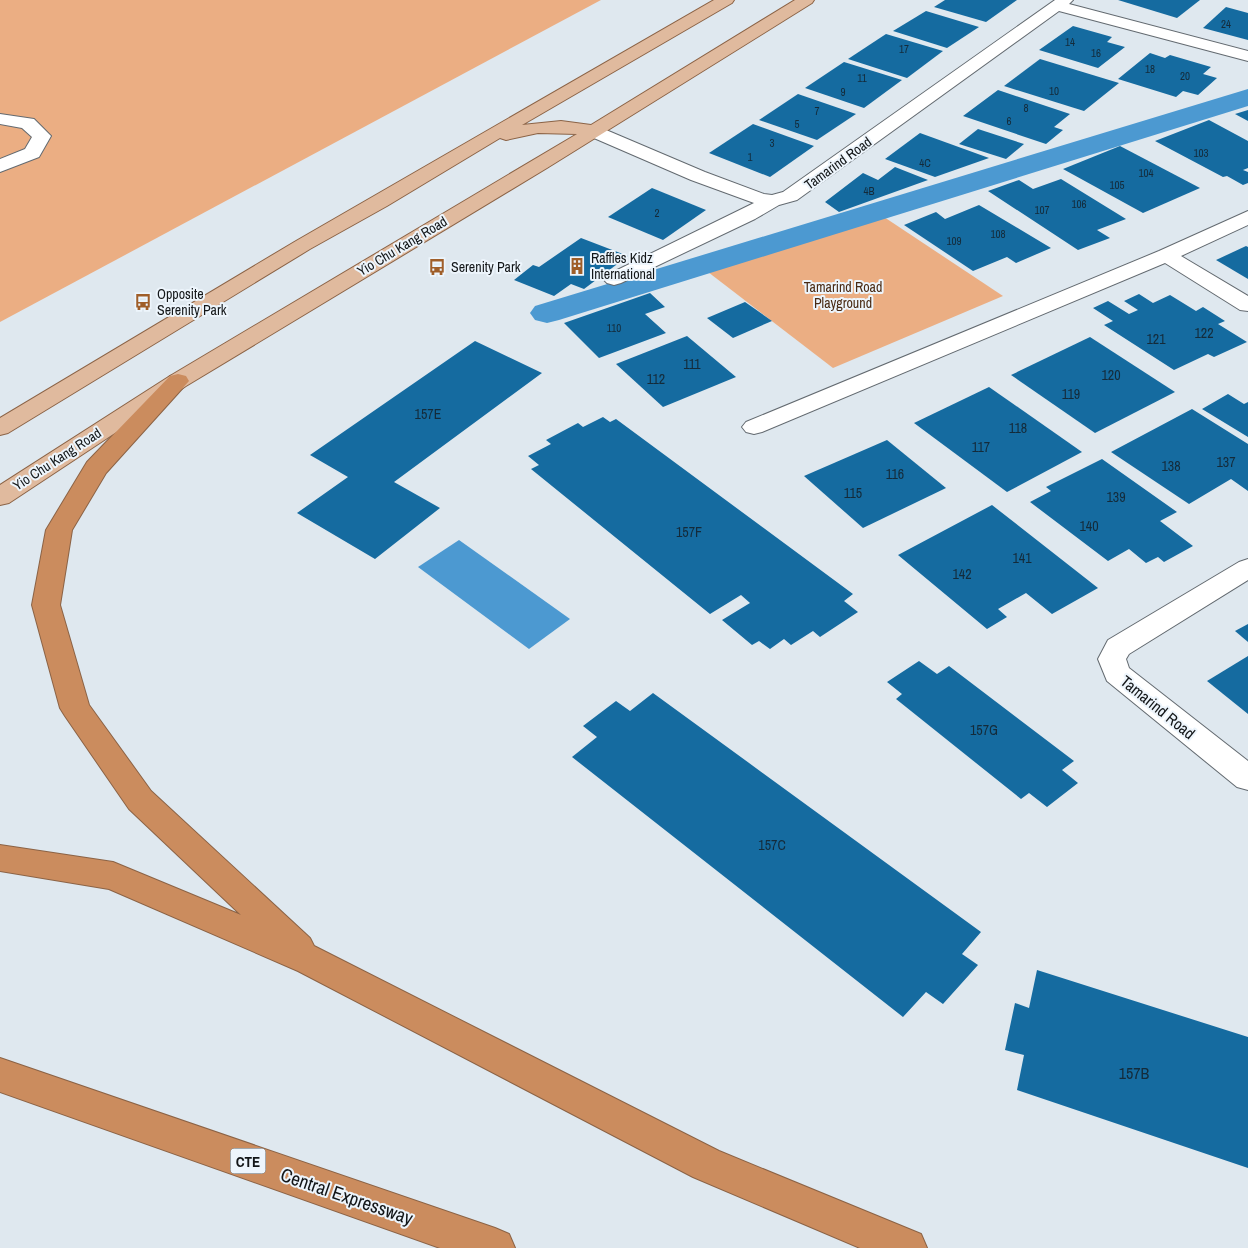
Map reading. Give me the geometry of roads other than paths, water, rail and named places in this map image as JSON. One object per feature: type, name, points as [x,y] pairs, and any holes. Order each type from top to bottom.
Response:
[{"type":"highway","points":[[178,381],[96,468],[59,530],[46,605],[75,708],[140,800],[310,960]]},
{"type":"highway","points":[[0,858],[113,876],[310,960],[706,1164],[907,1248]]},
{"type":"highway","name":"Central Expressway","points":[[0,1075],[495,1248]]},
{"type":"main road","points":[[0,428],[227,290],[726,0]]},
{"type":"main road","name":"Yio Chu Kang Road","points":[[0,497],[583,117],[806,0]]},
{"type":"main road","points":[[474,146],[520,130],[575,126],[583,117],[578,95],[587,80]]},
{"type":"street","name":"Tamarind Road","points":[[614,279],[748,215],[772,201],[790,196],[1061,3],[1248,56]]},
{"type":"street","points":[[583,117],[698,176],[760,199],[772,201]]},
{"type":"street","points":[[0,119],[28,123],[42,136],[32,153],[0,166]]},
{"type":"street","points":[[754,427],[1166,255],[1248,217]]},
{"type":"street","points":[[1166,255],[1248,305]]},
{"type":"street","name":"Tamarind Road","points":[[1248,568],[1118,647],[1112,659],[1117,674],[1172,720],[1248,778]]},
{"type":"water","points":[[459,540],[570,619],[529,649],[418,567]]},
{"type":"waterway","points":[[547,313],[1248,97]]},
{"type":"place","name":"Raffles Kidz International","points":[[577,266]]},
{"type":"place","name":"Serenity Park","points":[[437,267]]},
{"type":"place","name":"Opposite Serenity Park","points":[[143,302]]},
{"type":"park label","name":"Tamarind Road Playground","points":[[843,296]]}]
